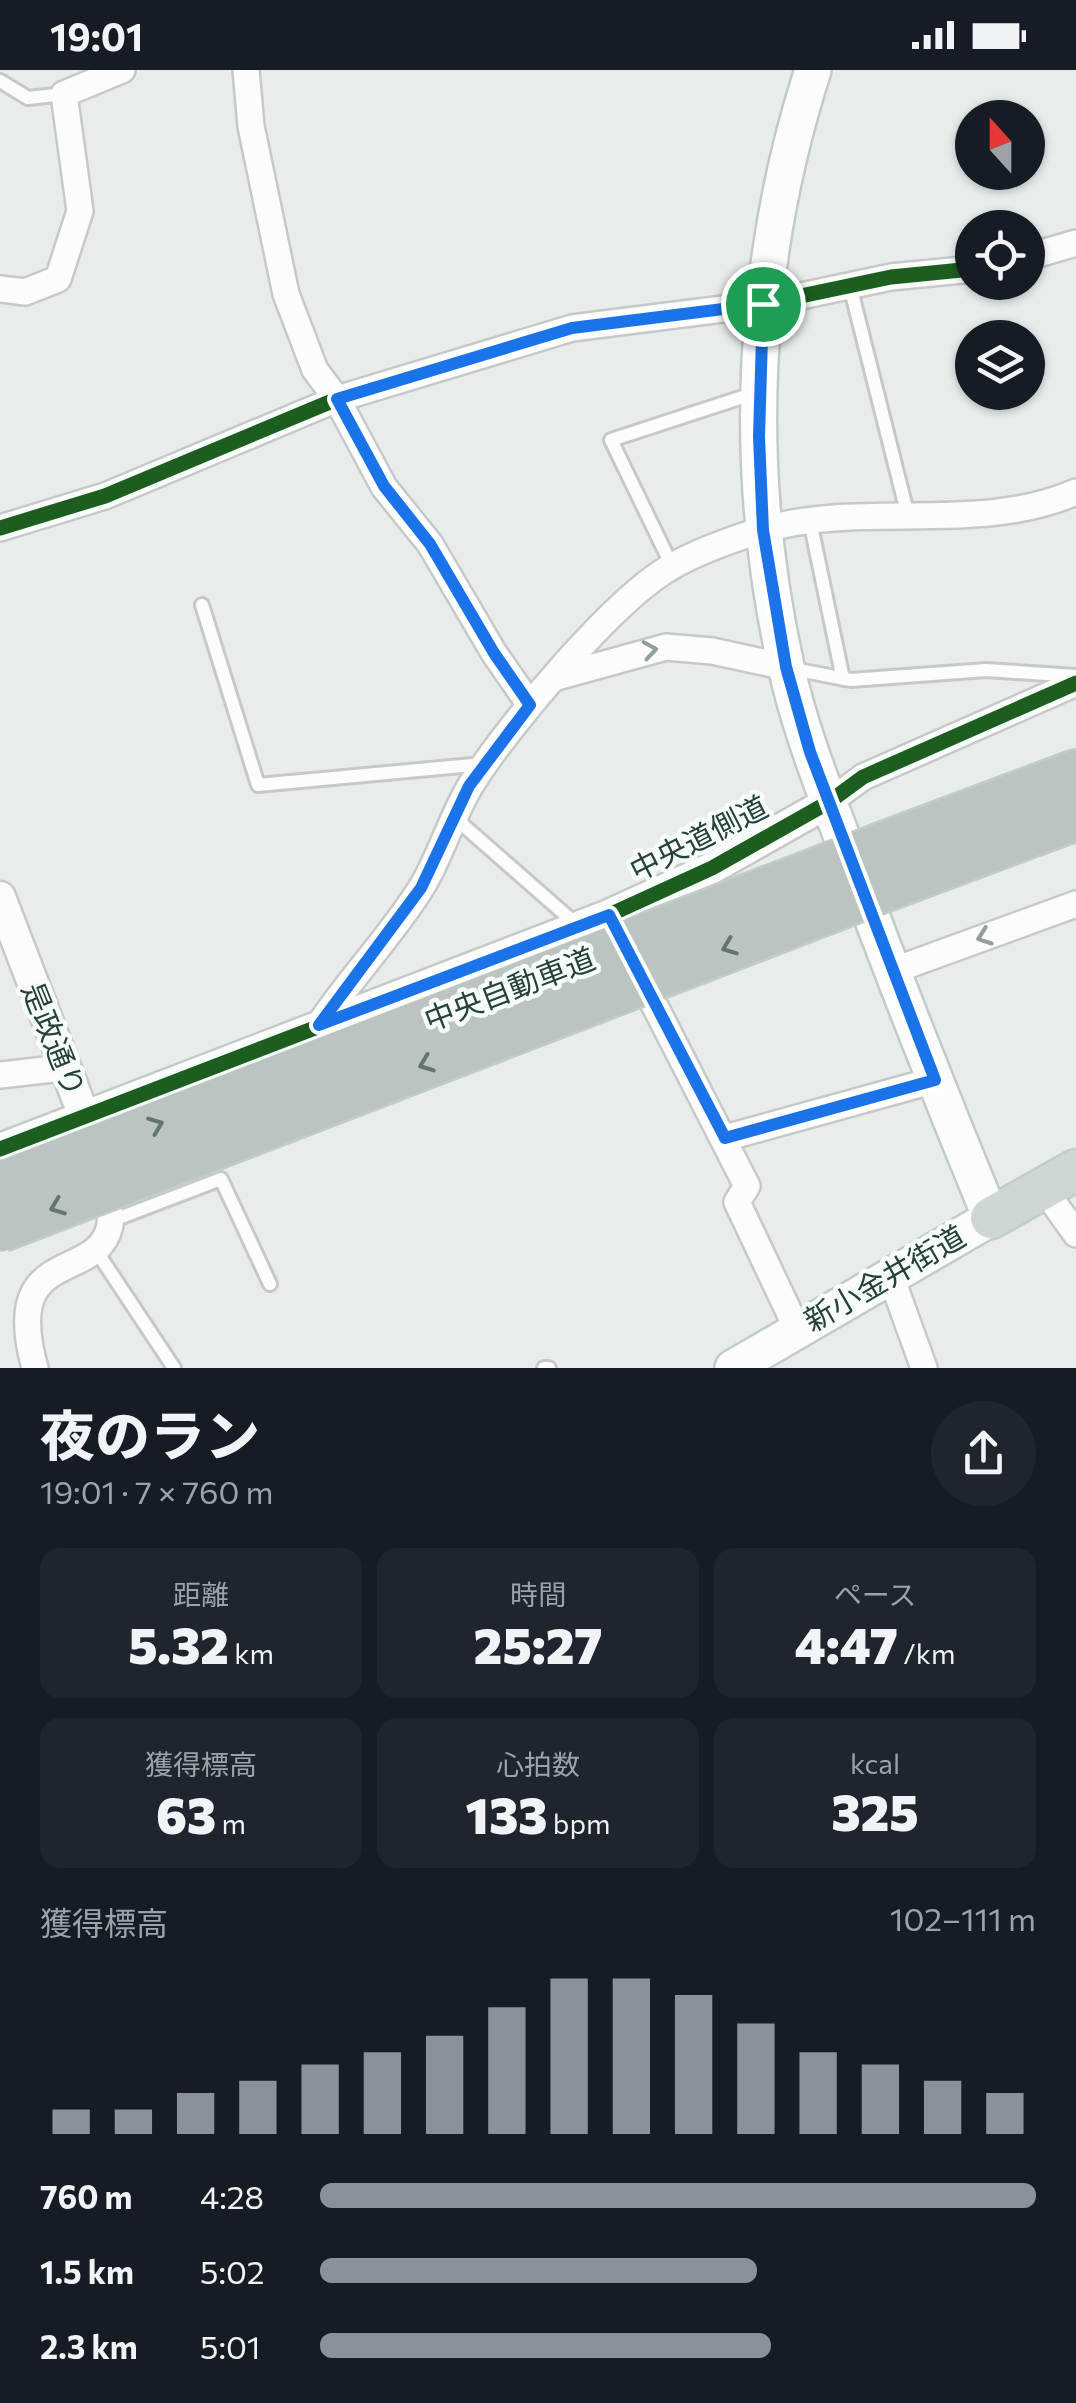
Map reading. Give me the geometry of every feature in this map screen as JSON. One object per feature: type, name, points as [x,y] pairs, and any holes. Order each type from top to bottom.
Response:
[{"type":"highway","name":"中央自動車道","points":[[0,1230],[892,864],[958,818],[1076,769]]},
{"type":"highway","name":"中央自動車道","points":[[0,1186],[892,864],[988,851],[1076,819]]},
{"type":"main road","name":"新小金井街道","points":[[734,1368],[991,1218],[829,802],[786,667],[763,530],[763,304],[794,130],[813,70]]},
{"type":"main road","points":[[991,1218],[1059,1179]]},
{"type":"street","points":[[0,289],[44,288],[58,278],[80,211],[64,94],[122,70]]},
{"type":"street","points":[[246,70],[251,126],[286,294],[316,370],[337,399],[384,486],[430,544],[494,653],[530,705]]},
{"type":"street","points":[[1045,253],[1076,243]]},
{"type":"street","points":[[0,528],[105,496],[337,399],[572,328],[763,304],[955,271]]},
{"type":"street","points":[[319,1025],[421,888],[485,764],[530,705],[644,586],[672,566],[763,530],[810,521],[907,512],[996,514],[1076,492]]},
{"type":"street","points":[[557,676],[666,647],[712,651],[786,667]]},
{"type":"street","name":"中央道側道","points":[[0,1148],[609,915],[712,868],[829,802],[863,776],[1076,680]]},
{"type":"street","name":"是政通り","points":[[0,897],[62,1068],[84,1116],[111,1221]]},
{"type":"street","points":[[892,970],[1076,904]]},
{"type":"street","points":[[609,915],[748,1186],[738,1202],[797,1329]]},
{"type":"street","points":[[0,1076],[62,1068]]},
{"type":"street","points":[[725,1138],[935,1080]]},
{"type":"street","points":[[1059,1179],[1076,1234]]},
{"type":"street","points":[[36,1368],[11,1347],[18,1300],[28,1279],[94,1247],[111,1221]]},
{"type":"street","points":[[890,1274],[924,1368]]},
{"type":"lane","points":[[0,81],[28,98],[64,94]]},
{"type":"lane","points":[[850,286],[907,512]]},
{"type":"lane","points":[[672,566],[611,440],[760,391]]},
{"type":"lane","points":[[810,521],[843,679]]},
{"type":"lane","points":[[202,605],[258,785],[485,764]]},
{"type":"lane","points":[[786,667],[843,679],[986,670],[1076,680]]},
{"type":"lane","points":[[455,818],[579,927]]},
{"type":"lane","points":[[111,1221],[221,1178],[270,1284]]},
{"type":"lane","points":[[94,1247],[174,1368]]},
{"type":"cycle path","points":[[0,528],[105,496],[337,399],[572,328],[763,304],[891,277],[955,271]]},
{"type":"cycle path","points":[[0,1149],[609,915],[712,868],[829,802],[863,777],[1076,683]]},
{"type":"route","points":[[763,304],[759,437],[763,530],[786,667],[810,752],[935,1080],[725,1138],[609,915],[319,1025],[421,888],[469,786],[530,705],[494,653],[430,544],[384,486],[337,399],[482,352],[572,328],[763,304]]}]
